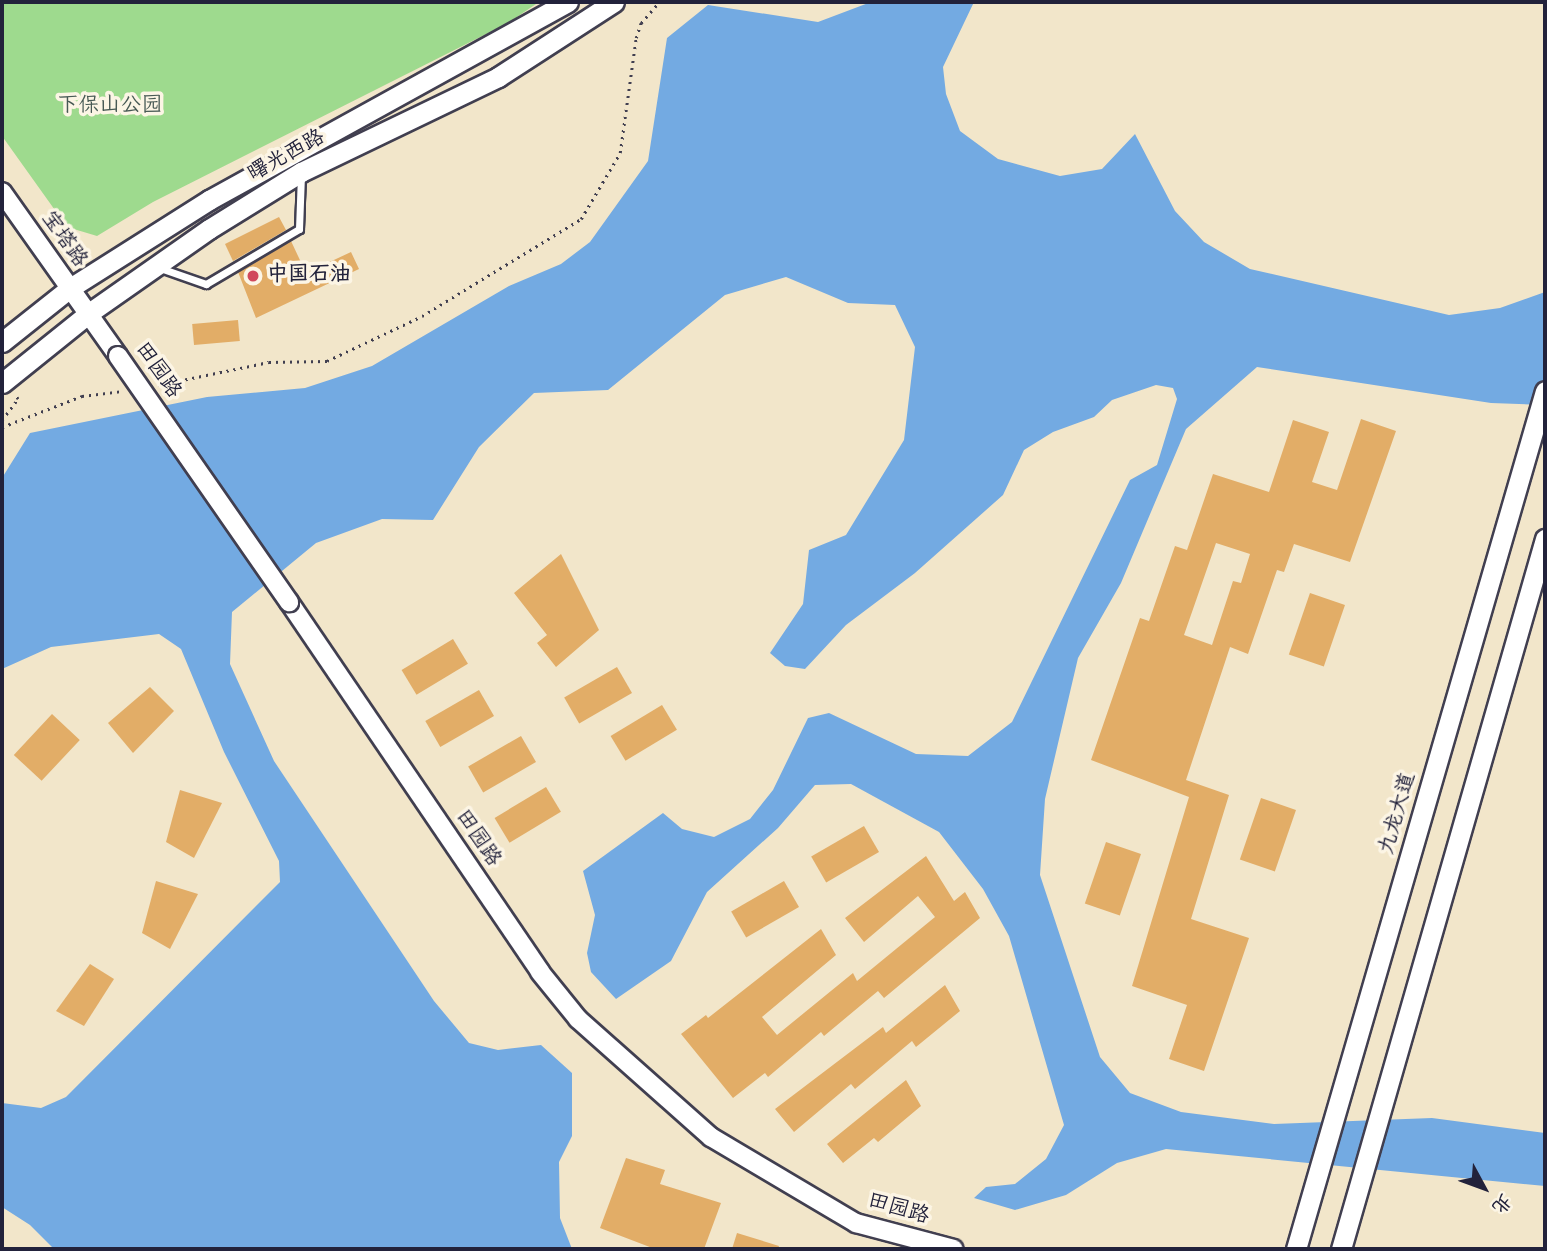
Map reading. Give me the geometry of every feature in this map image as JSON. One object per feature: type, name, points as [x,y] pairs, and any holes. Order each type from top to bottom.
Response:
[{"type":"main road","name":"曙光西路","points":[[2,342],[70,288],[209,200],[568,2]]},
{"type":"main road","name":"曙光西路","points":[[3,382],[89,313],[301,172],[498,77],[614,2]]},
{"type":"main road","name":"九龙大道","points":[[1296,1249],[1543,400]]},
{"type":"main road","points":[[1341,1249],[1545,539]]},
{"type":"street","name":"宝塔路","points":[[2,192],[89,313]]},
{"type":"street","name":"田园路","points":[[89,313],[540,972],[578,1019],[711,1138],[856,1223],[954,1249]]},
{"type":"lane","points":[[156,267],[206,284],[299,229],[301,172]]},
{"type":"path","points":[[157,386],[269,362],[327,361],[422,316],[580,219],[620,153],[636,38],[657,2]]},
{"type":"path","points":[[2,421],[18,399],[3,382]]},
{"type":"path","points":[[2,427],[82,396],[132,389]]},
{"type":"green space","name":"下保山公园","points":[[2,2],[539,2],[508,23],[153,202],[97,236],[67,227],[2,136]]},
{"type":"water","points":[[871,2],[974,2],[943,67],[946,94],[960,131],[998,159],[1060,176],[1102,169],[1135,134],[1175,211],[1204,242],[1250,269],[1449,315],[1500,308],[1545,292],[1545,405],[1491,403],[1257,367],[1186,429],[1121,583],[1078,658],[1045,799],[1040,875],[1100,1057],[1130,1093],[1181,1112],[1274,1124],[1432,1118],[1545,1133],[1545,1186],[1166,1149],[1117,1163],[1066,1195],[1015,1210],[974,1198],[986,1187],[1015,1184],[1046,1159],[1064,1125],[1009,936],[983,889],[939,832],[851,784],[815,785],[778,828],[707,892],[671,961],[616,999],[591,972],[587,953],[595,915],[583,871],[663,813],[682,829],[714,837],[750,819],[773,790],[808,718],[829,713],[916,754],[968,756],[1012,722],[1130,480],[1157,465],[1177,399],[1173,388],[1156,385],[1112,400],[1094,417],[1053,432],[1024,450],[1003,495],[915,573],[846,625],[805,669],[785,666],[770,653],[803,604],[809,550],[846,535],[904,440],[915,347],[895,305],[848,303],[786,277],[725,295],[608,390],[534,393],[479,447],[433,520],[382,519],[316,543],[232,612],[230,664],[274,761],[434,1001],[469,1043],[498,1050],[541,1045],[572,1073],[572,1136],[559,1162],[560,1218],[572,1249],[54,1249],[30,1225],[2,1207],[2,1103],[41,1108],[66,1097],[280,882],[279,861],[224,752],[181,649],[159,634],[51,647],[2,669],[2,478],[30,433],[207,397],[305,388],[372,366],[509,286],[561,264],[590,242],[648,161],[667,38],[708,5],[818,22]]},
{"type":"building","points":[[279,217],[286,230],[233,261],[225,244]]},
{"type":"building","points":[[291,241],[306,273],[351,252],[359,269],[256,318],[238,272]]},
{"type":"building","points":[[238,320],[240,341],[194,345],[192,324]]},
{"type":"building","points":[[1361,419],[1396,431],[1350,562],[1294,544],[1284,572],[1277,570],[1248,654],[1230,647],[1186,780],[1229,795],[1191,919],[1249,938],[1204,1071],[1169,1059],[1187,1005],[1132,986],[1189,797],[1091,760],[1140,618],[1149,621],[1175,546],[1187,550],[1213,474],[1269,492],[1293,420],[1329,432],[1312,482],[1337,490]],"holes":[[[1216,543],[1250,554],[1241,583],[1233,581],[1212,645],[1184,635]]]},
{"type":"building","points":[[561,554],[599,630],[556,667],[537,643],[547,635],[514,593]]},
{"type":"building","points":[[1310,593],[1345,605],[1324,667],[1289,654]]},
{"type":"building","points":[[453,639],[468,664],[417,695],[402,670]]},
{"type":"building","points":[[617,667],[632,693],[579,723],[564,698]]},
{"type":"building","points":[[150,687],[174,711],[133,753],[108,723]]},
{"type":"building","points":[[479,690],[494,716],[440,747],[425,721]]},
{"type":"building","points":[[662,705],[677,730],[626,761],[611,736]]},
{"type":"building","points":[[52,714],[80,740],[42,781],[14,755]]},
{"type":"building","points":[[521,736],[536,762],[483,792],[468,766]]},
{"type":"building","points":[[546,787],[561,812],[510,843],[495,818]]},
{"type":"building","points":[[180,790],[222,803],[194,858],[166,842]]},
{"type":"building","points":[[1261,798],[1296,810],[1275,872],[1240,859]]},
{"type":"building","points":[[864,826],[879,852],[826,882],[811,856]]},
{"type":"building","points":[[1106,842],[1141,854],[1120,916],[1085,903]]},
{"type":"building","points":[[926,856],[954,901],[965,892],[980,918],[884,998],[878,991],[824,1036],[821,1032],[768,1077],[765,1073],[733,1098],[681,1034],[706,1015],[708,1018],[821,929],[836,955],[762,1017],[777,1035],[853,973],[857,981],[935,917],[918,896],[864,942],[845,918]]},
{"type":"building","points":[[156,881],[198,894],[170,949],[142,933]]},
{"type":"building","points":[[784,881],[799,907],[746,937],[731,912]]},
{"type":"building","points":[[90,964],[114,979],[84,1026],[56,1011]]},
{"type":"building","points":[[945,985],[960,1011],[916,1047],[912,1041],[855,1089],[851,1084],[794,1132],[775,1109],[883,1027],[886,1033]]},
{"type":"building","points":[[906,1080],[921,1106],[878,1142],[874,1138],[843,1163],[827,1144]]},
{"type":"building","points":[[626,1158],[665,1170],[660,1184],[721,1203],[704,1249],[655,1249],[600,1228]]},
{"type":"building","points":[[737,1233],[779,1246],[778,1249],[732,1249]]},
{"type":"place","name":"中国石油","points":[[253,276]]}]
